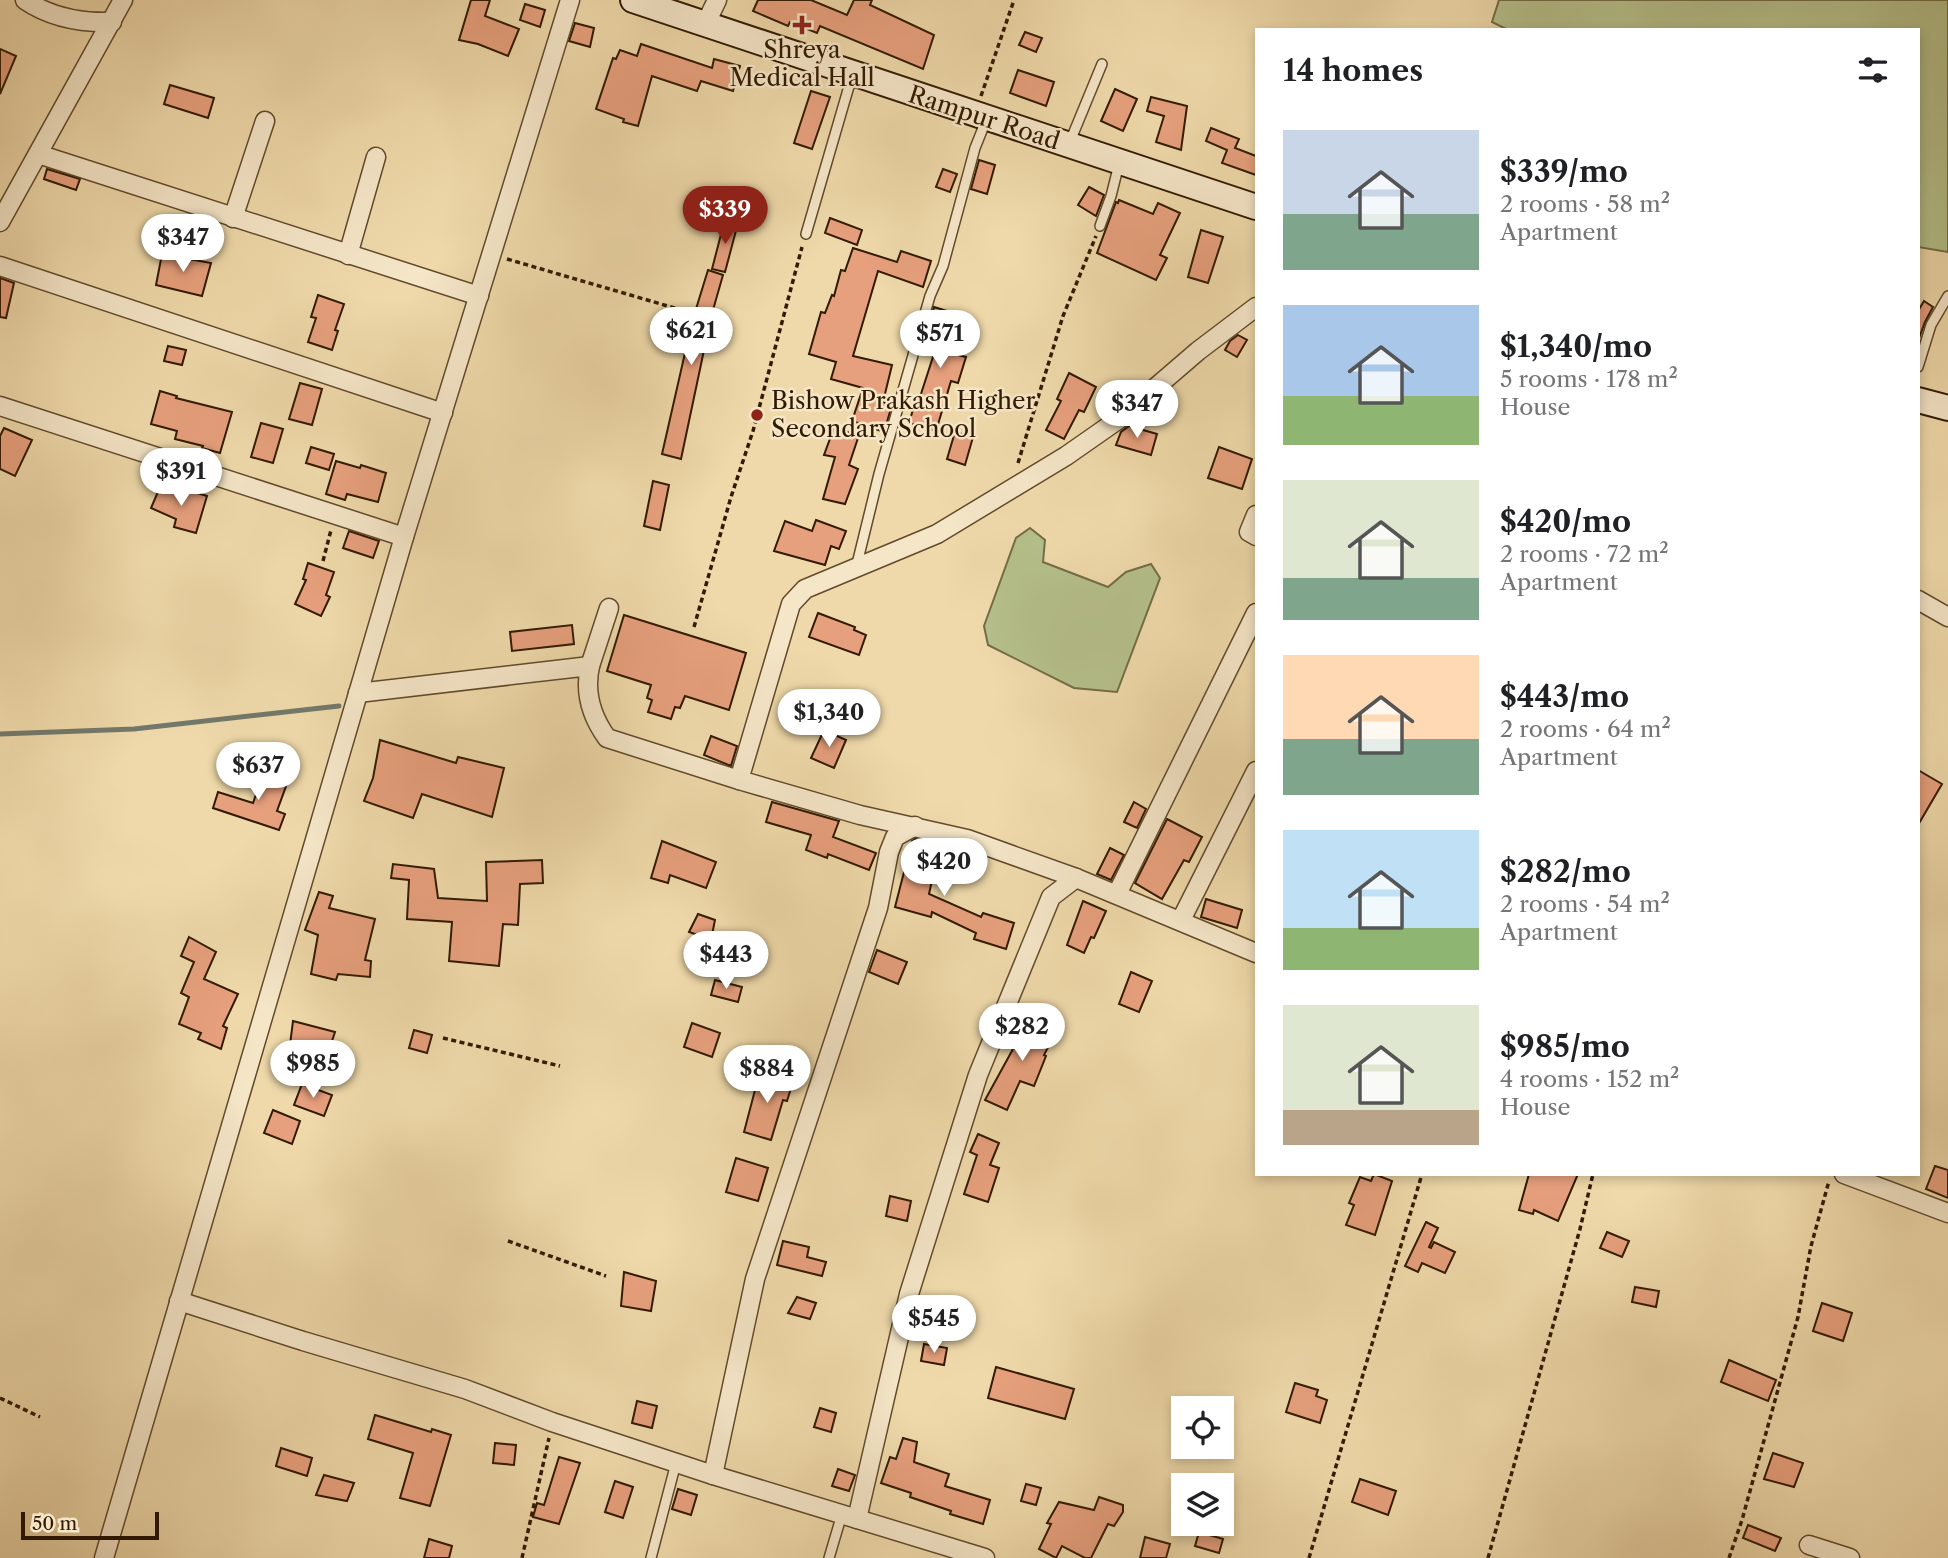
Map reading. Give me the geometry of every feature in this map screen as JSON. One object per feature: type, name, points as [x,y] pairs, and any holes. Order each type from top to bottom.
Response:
[{"type":"main road","name":"Rampur Road","points":[[633,0],[1255,207]]},
{"type":"main road","points":[[1920,401],[1948,408]]},
{"type":"street","points":[[25,0],[41,11],[91,23],[113,22]]},
{"type":"street","points":[[0,222],[123,0]]},
{"type":"street","points":[[104,1558],[404,537],[570,0]]},
{"type":"street","points":[[705,25],[717,0]]},
{"type":"street","points":[[233,218],[265,121]]},
{"type":"street","points":[[38,154],[479,296]]},
{"type":"street","points":[[348,255],[376,157]]},
{"type":"street","points":[[0,266],[443,413]]},
{"type":"street","points":[[739,780],[791,604],[805,589],[937,534],[1066,456],[1119,419],[1190,358],[1255,308]]},
{"type":"street","points":[[0,406],[404,537]]},
{"type":"street","points":[[1255,516],[1249,531],[1255,535]]},
{"type":"street","points":[[1920,601],[1948,617]]},
{"type":"street","points":[[609,608],[586,685],[594,720],[607,737],[739,780],[860,815],[967,839],[1117,894],[1255,953]]},
{"type":"street","points":[[1117,894],[1255,615]]},
{"type":"street","points":[[358,693],[590,667]]},
{"type":"street","points":[[1181,920],[1255,773]]},
{"type":"street","points":[[860,815],[882,836],[888,860]]},
{"type":"street","points":[[713,1475],[755,1279],[878,908],[894,837],[915,826]]},
{"type":"street","points":[[850,1517],[909,1294],[978,1075],[1051,897],[1076,878]]},
{"type":"street","points":[[1849,1176],[1948,1213]]},
{"type":"street","points":[[179,1301],[464,1388],[552,1422],[676,1463],[985,1558]]},
{"type":"street","points":[[1809,1545],[1838,1556]]},
{"type":"lane","points":[[1069,145],[1102,64]]},
{"type":"lane","points":[[806,234],[852,74]]},
{"type":"lane","points":[[855,569],[930,296],[943,267],[981,116]]},
{"type":"lane","points":[[1100,226],[1111,197],[1119,162]]},
{"type":"lane","points":[[1920,360],[1931,325],[1948,296]]},
{"type":"lane","points":[[651,1558],[676,1463]]},
{"type":"lane","points":[[829,1558],[850,1517]]},
{"type":"path","points":[[981,116],[1014,0]]},
{"type":"path","points":[[1011,489],[1063,316],[1100,226]]},
{"type":"path","points":[[694,627],[730,497],[753,431],[806,234]]},
{"type":"path","points":[[492,254],[678,309]]},
{"type":"path","points":[[323,561],[335,515]]},
{"type":"path","points":[[443,1038],[560,1066]]},
{"type":"path","points":[[1309,1558],[1421,1176]]},
{"type":"path","points":[[1488,1558],[1593,1176]]},
{"type":"path","points":[[1729,1558],[1798,1317],[1811,1246],[1829,1176]]},
{"type":"path","points":[[508,1241],[606,1276]]},
{"type":"path","points":[[0,1398],[40,1417]]},
{"type":"path","points":[[522,1558],[552,1422]]},
{"type":"green space","points":[[1499,0],[1948,0],[1948,252],[1920,247],[1920,28],[1504,28],[1492,22]]},
{"type":"green space","points":[[1030,528],[1045,540],[1043,562],[1108,587],[1126,572],[1151,564],[1160,578],[1117,692],[1074,688],[988,645],[984,626],[1016,538]]},
{"type":"building","points":[[471,0],[490,0],[485,16],[519,29],[508,56],[459,40]]},
{"type":"building","points":[[758,0],[811,0],[847,15],[854,0],[872,0],[870,5],[934,35],[923,69],[820,26],[817,33],[790,22],[788,26],[753,11]]},
{"type":"building","points":[[525,4],[545,10],[540,27],[520,20]]},
{"type":"building","points":[[575,23],[594,28],[590,47],[569,41]]},
{"type":"building","points":[[1025,32],[1042,38],[1036,52],[1019,45]]},
{"type":"building","points":[[641,44],[712,68],[714,59],[740,66],[733,91],[701,81],[697,91],[652,76],[638,126],[596,109],[613,58],[616,59],[620,50],[637,56]]},
{"type":"building","points":[[0,49],[16,56],[0,94]]},
{"type":"building","points":[[1018,70],[1054,82],[1046,106],[1010,93]]},
{"type":"building","points":[[170,85],[214,98],[208,118],[164,104]]},
{"type":"building","points":[[1115,89],[1137,99],[1123,131],[1101,121]]},
{"type":"building","points":[[811,91],[830,97],[812,149],[794,143]]},
{"type":"building","points":[[1151,97],[1187,106],[1181,150],[1156,142],[1164,116],[1147,111]]},
{"type":"building","points":[[1211,128],[1239,139],[1235,148],[1255,156],[1255,175],[1222,163],[1227,150],[1206,141]]},
{"type":"building","points":[[979,160],[995,165],[987,194],[971,189]]},
{"type":"building","points":[[47,169],[80,179],[76,190],[44,179]]},
{"type":"building","points":[[943,169],[957,174],[950,192],[936,187]]},
{"type":"building","points":[[1089,187],[1104,195],[1096,216],[1078,205]]},
{"type":"building","points":[[1119,200],[1153,214],[1158,203],[1180,213],[1160,255],[1167,258],[1156,280],[1097,253]]},
{"type":"building","points":[[830,218],[862,230],[857,245],[825,233]]},
{"type":"building","points":[[725,219],[738,223],[725,272],[712,269]]},
{"type":"building","points":[[1201,230],[1223,237],[1208,283],[1188,277]]},
{"type":"building","points":[[853,248],[897,262],[901,251],[931,261],[923,287],[878,271],[853,356],[892,365],[883,402],[892,405],[884,432],[852,421],[863,388],[831,379],[836,362],[809,354],[821,312],[825,313],[832,295],[834,296],[841,270],[845,271]]},
{"type":"building","points":[[162,254],[211,263],[202,296],[156,285]]},
{"type":"building","points":[[708,270],[723,275],[711,317],[681,459],[662,454],[695,309]]},
{"type":"building","points":[[0,278],[14,283],[6,318],[0,317]]},
{"type":"building","points":[[318,295],[344,304],[335,330],[338,331],[332,350],[308,342],[316,318],[311,317]]},
{"type":"building","points":[[1924,301],[1933,307],[1920,336],[1920,308]]},
{"type":"building","points":[[934,307],[966,317],[954,354],[966,357],[958,383],[951,381],[936,431],[909,423],[941,332],[928,328]]},
{"type":"building","points":[[1238,335],[1247,340],[1237,357],[1225,350],[1230,341]]},
{"type":"building","points":[[168,346],[186,350],[182,365],[164,361]]},
{"type":"building","points":[[1069,373],[1096,387],[1084,412],[1079,410],[1064,439],[1046,430],[1061,401],[1057,399]]},
{"type":"building","points":[[300,383],[322,389],[312,425],[289,419]]},
{"type":"building","points":[[160,391],[177,396],[176,398],[232,412],[220,453],[175,439],[177,431],[151,424]]},
{"type":"building","points":[[261,423],[283,429],[273,463],[251,457]]},
{"type":"building","points":[[1129,426],[1157,434],[1151,455],[1116,445],[1121,432]]},
{"type":"building","points":[[4,428],[32,440],[15,476],[0,469],[0,436]]},
{"type":"building","points":[[834,428],[859,435],[849,465],[858,469],[845,504],[823,499],[835,457],[824,455]]},
{"type":"building","points":[[955,432],[973,437],[965,465],[947,459]]},
{"type":"building","points":[[311,447],[334,454],[329,470],[306,463]]},
{"type":"building","points":[[1219,447],[1252,459],[1242,489],[1208,478]]},
{"type":"building","points":[[336,461],[386,473],[378,502],[347,494],[345,500],[326,494]]},
{"type":"building","points":[[653,481],[669,485],[660,530],[644,526]]},
{"type":"building","points":[[160,487],[182,497],[184,489],[207,496],[196,533],[174,527],[176,519],[151,508]]},
{"type":"building","points":[[816,520],[846,531],[839,549],[831,546],[825,565],[774,551],[785,521],[812,531]]},
{"type":"building","points":[[349,531],[379,541],[373,558],[343,548]]},
{"type":"building","points":[[308,563],[334,572],[326,595],[330,597],[321,616],[295,604],[306,580],[303,579]]},
{"type":"building","points":[[818,613],[855,627],[854,630],[866,635],[859,655],[809,637]]},
{"type":"building","points":[[624,615],[746,653],[729,710],[685,696],[680,708],[675,707],[671,719],[648,712],[652,700],[647,698],[651,685],[607,671]]},
{"type":"building","points":[[572,625],[574,644],[512,651],[510,632]]},
{"type":"building","points":[[824,730],[846,740],[834,768],[811,758]]},
{"type":"building","points":[[711,736],[737,746],[731,766],[704,755]]},
{"type":"building","points":[[380,740],[456,763],[458,757],[504,768],[492,817],[422,794],[413,818],[364,801],[373,778]]},
{"type":"building","points":[[265,769],[289,778],[277,811],[285,814],[279,830],[213,808],[218,792],[253,803]]},
{"type":"building","points":[[1920,771],[1942,784],[1920,822]]},
{"type":"building","points":[[772,802],[839,821],[833,837],[876,853],[869,870],[828,854],[827,858],[806,850],[811,835],[766,822]]},
{"type":"building","points":[[1134,802],[1146,809],[1137,828],[1124,822]]},
{"type":"building","points":[[1167,819],[1202,837],[1189,862],[1184,860],[1162,899],[1135,883]]},
{"type":"building","points":[[915,839],[940,844],[929,894],[981,917],[983,913],[1014,923],[1006,949],[974,939],[976,933],[932,912],[931,917],[895,907],[912,841]]},
{"type":"building","points":[[662,841],[716,862],[706,888],[670,875],[668,883],[651,878]]},
{"type":"building","points":[[1110,848],[1124,855],[1111,880],[1097,874]]},
{"type":"building","points":[[542,860],[543,883],[520,884],[518,925],[503,924],[499,966],[449,961],[452,922],[407,919],[409,880],[391,878],[393,864],[434,869],[438,898],[487,901],[486,862]]},
{"type":"building","points":[[319,892],[333,896],[329,908],[375,919],[365,960],[371,961],[370,977],[338,974],[336,980],[311,974],[318,935],[305,930]]},
{"type":"building","points":[[1206,899],[1242,910],[1237,928],[1201,917]]},
{"type":"building","points":[[1083,901],[1106,911],[1084,953],[1067,945]]},
{"type":"building","points":[[698,914],[715,920],[711,940],[689,932]]},
{"type":"building","points":[[189,937],[216,952],[204,979],[238,994],[223,1026],[227,1028],[221,1049],[198,1039],[201,1033],[179,1024],[189,997],[181,993],[194,962],[181,956]]},
{"type":"building","points":[[877,950],[907,962],[898,984],[869,972]]},
{"type":"building","points":[[1131,972],[1152,981],[1139,1012],[1119,1004]]},
{"type":"building","points":[[715,980],[742,987],[738,1002],[711,995]]},
{"type":"building","points":[[1025,1017],[1056,1032],[1044,1055],[1046,1056],[1034,1086],[1020,1081],[1007,1110],[985,1100],[1019,1038],[1016,1036]]},
{"type":"building","points":[[293,1021],[335,1032],[325,1062],[289,1053]]},
{"type":"building","points":[[692,1023],[720,1033],[712,1057],[684,1047]]},
{"type":"building","points":[[414,1030],[432,1035],[427,1053],[409,1048]]},
{"type":"building","points":[[760,1071],[793,1082],[787,1101],[783,1100],[771,1140],[744,1132]]},
{"type":"building","points":[[302,1084],[332,1095],[324,1116],[294,1105]]},
{"type":"building","points":[[273,1110],[300,1121],[292,1144],[264,1133]]},
{"type":"building","points":[[978,1134],[999,1143],[990,1165],[999,1168],[988,1202],[964,1194],[977,1155],[970,1152]]},
{"type":"building","points":[[736,1158],[768,1168],[758,1201],[726,1192]]},
{"type":"building","points":[[1935,1166],[1948,1170],[1948,1198],[1926,1189]]},
{"type":"building","points":[[1373,1176],[1379,1176],[1392,1181],[1375,1235],[1346,1225],[1354,1205],[1349,1203],[1360,1177],[1371,1181]]},
{"type":"building","points":[[1528,1176],[1577,1176],[1558,1221],[1534,1210],[1533,1214],[1519,1210]]},
{"type":"building","points":[[890,1196],[911,1201],[907,1221],[886,1216]]},
{"type":"building","points":[[1426,1222],[1438,1228],[1429,1247],[1431,1248],[1434,1242],[1455,1252],[1445,1273],[1422,1263],[1418,1272],[1405,1266]]},
{"type":"building","points":[[1607,1232],[1629,1241],[1622,1257],[1600,1248]]},
{"type":"building","points":[[783,1241],[809,1247],[807,1257],[826,1262],[822,1276],[777,1265]]},
{"type":"building","points":[[624,1272],[656,1281],[651,1311],[621,1306]]},
{"type":"building","points":[[1635,1287],[1659,1291],[1656,1307],[1632,1302]]},
{"type":"building","points":[[797,1297],[816,1303],[810,1319],[788,1313]]},
{"type":"building","points":[[1822,1303],[1852,1313],[1843,1341],[1813,1331]]},
{"type":"building","points":[[924,1344],[947,1348],[944,1365],[921,1361]]},
{"type":"building","points":[[1729,1360],[1776,1380],[1768,1401],[1721,1382]]},
{"type":"building","points":[[996,1367],[1074,1389],[1065,1419],[988,1398]]},
{"type":"building","points":[[1295,1383],[1318,1390],[1316,1396],[1327,1400],[1320,1423],[1286,1412]]},
{"type":"building","points":[[637,1401],[657,1406],[652,1428],[632,1423]]},
{"type":"building","points":[[820,1408],[836,1413],[831,1432],[814,1427]]},
{"type":"building","points":[[375,1415],[431,1432],[432,1429],[451,1435],[430,1506],[400,1498],[413,1453],[368,1439]]},
{"type":"building","points":[[903,1438],[917,1442],[914,1462],[949,1474],[945,1486],[990,1500],[983,1524],[950,1514],[951,1511],[910,1497],[911,1493],[881,1483],[890,1457],[896,1459]]},
{"type":"building","points":[[495,1443],[516,1445],[514,1465],[493,1463]]},
{"type":"building","points":[[281,1448],[312,1458],[307,1476],[276,1466]]},
{"type":"building","points":[[1773,1453],[1803,1463],[1794,1487],[1764,1479]]},
{"type":"building","points":[[559,1457],[580,1463],[559,1524],[533,1517],[537,1503],[544,1505]]},
{"type":"building","points":[[838,1469],[855,1475],[849,1491],[832,1486]]},
{"type":"building","points":[[324,1475],[354,1483],[347,1501],[316,1495]]},
{"type":"building","points":[[1360,1479],[1396,1491],[1388,1515],[1352,1502]]},
{"type":"building","points":[[615,1481],[633,1487],[623,1518],[605,1512]]},
{"type":"building","points":[[1026,1484],[1041,1488],[1036,1505],[1021,1501]]},
{"type":"building","points":[[678,1489],[697,1495],[691,1515],[672,1509]]},
{"type":"building","points":[[1099,1497],[1123,1505],[1123,1512],[1114,1526],[1108,1524],[1091,1558],[1085,1558],[1062,1546],[1056,1558],[1039,1549],[1051,1524],[1047,1523],[1059,1502],[1094,1510]]},
{"type":"building","points":[[1748,1525],[1781,1538],[1775,1551],[1743,1538]]},
{"type":"building","points":[[1198,1536],[1223,1539],[1219,1553],[1195,1546]]},
{"type":"building","points":[[1145,1537],[1170,1544],[1166,1558],[1140,1558]]},
{"type":"building","points":[[429,1539],[452,1546],[449,1558],[424,1558]]},
{"type":"waterway","points":[[0,734],[134,729],[339,706]]},
{"type":"place","name":"Shreya Medical Hall","points":[[802,25]]},
{"type":"place","name":"Bishow Prakash Higher Secondary School","points":[[757,415]]}]
